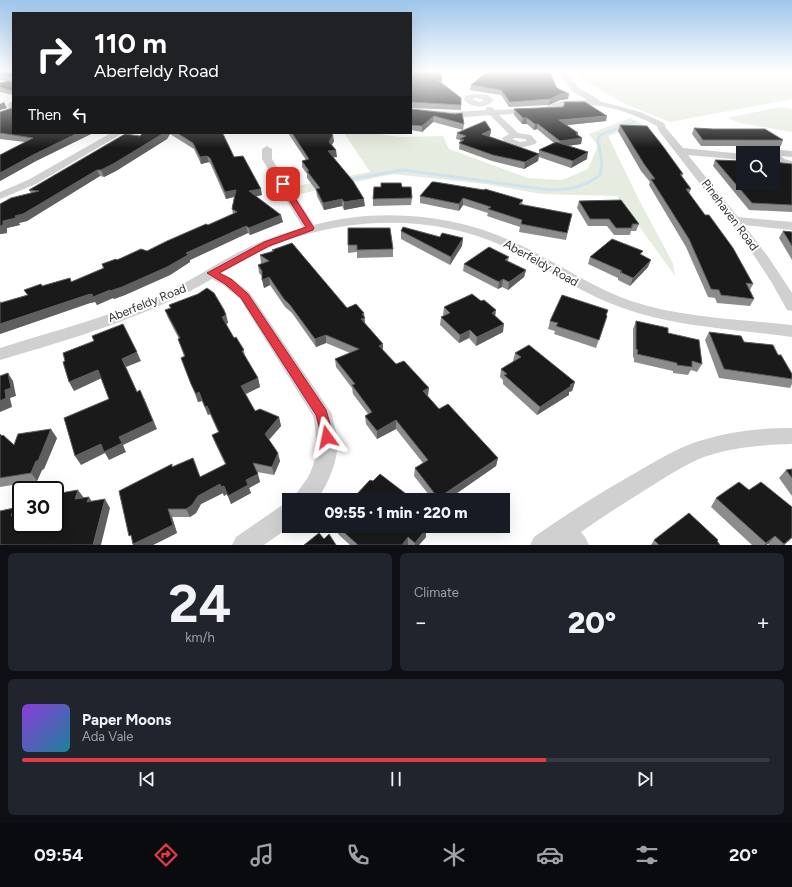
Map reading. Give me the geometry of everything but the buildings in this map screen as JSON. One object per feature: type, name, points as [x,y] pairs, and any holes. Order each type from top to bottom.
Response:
[{"type":"street","name":"Pinehaven Road","points":[[587,96],[611,110],[662,129],[669,136],[736,220],[779,281],[792,306]]},
{"type":"street","points":[[412,111],[454,115],[550,108],[565,109],[599,103]]},
{"type":"street","points":[[484,104],[515,135]]},
{"type":"street","points":[[0,196],[32,182],[116,134]]},
{"type":"street","points":[[267,148],[266,154],[268,159],[310,228]]},
{"type":"street","points":[[681,151],[736,156]]},
{"type":"street","points":[[780,154],[792,154]]},
{"type":"street","points":[[780,160],[792,164]]},
{"type":"street","name":"Aberfeldy Road","points":[[0,354],[142,307],[175,293],[266,244],[310,228],[367,219],[414,220],[460,228],[488,236],[516,247],[592,291],[629,306],[688,318],[792,331]]},
{"type":"street","points":[[736,220],[792,226]]},
{"type":"street","points":[[212,273],[228,282],[245,296],[322,414],[327,437],[325,460],[318,480],[309,493]]},
{"type":"street","points":[[542,545],[571,538],[599,506],[666,466],[699,450],[754,437],[792,436]]},
{"type":"street","points":[[244,545],[282,519]]},
{"type":"shaded area","points":[[612,96],[792,96],[792,99],[670,122],[623,103]]},
{"type":"shaded area","points":[[779,107],[792,109],[792,132],[740,123],[728,118]]},
{"type":"shaded area","points":[[630,118],[643,124],[608,136],[639,200],[673,263],[675,276],[617,196],[541,194],[485,184],[393,174],[300,194],[296,186],[370,172],[345,134],[378,134],[401,137],[443,136],[449,149],[528,178],[562,180],[588,169],[598,146],[589,134]]},
{"type":"waterway","points":[[624,126],[634,122]]},
{"type":"waterway","points":[[346,180],[403,170],[550,190],[570,188],[582,185],[600,175],[602,164],[598,139],[600,135],[626,125]]},
{"type":"route","points":[[283,184],[310,228],[266,244],[212,273],[228,282],[245,296],[322,414],[327,437]]}]
